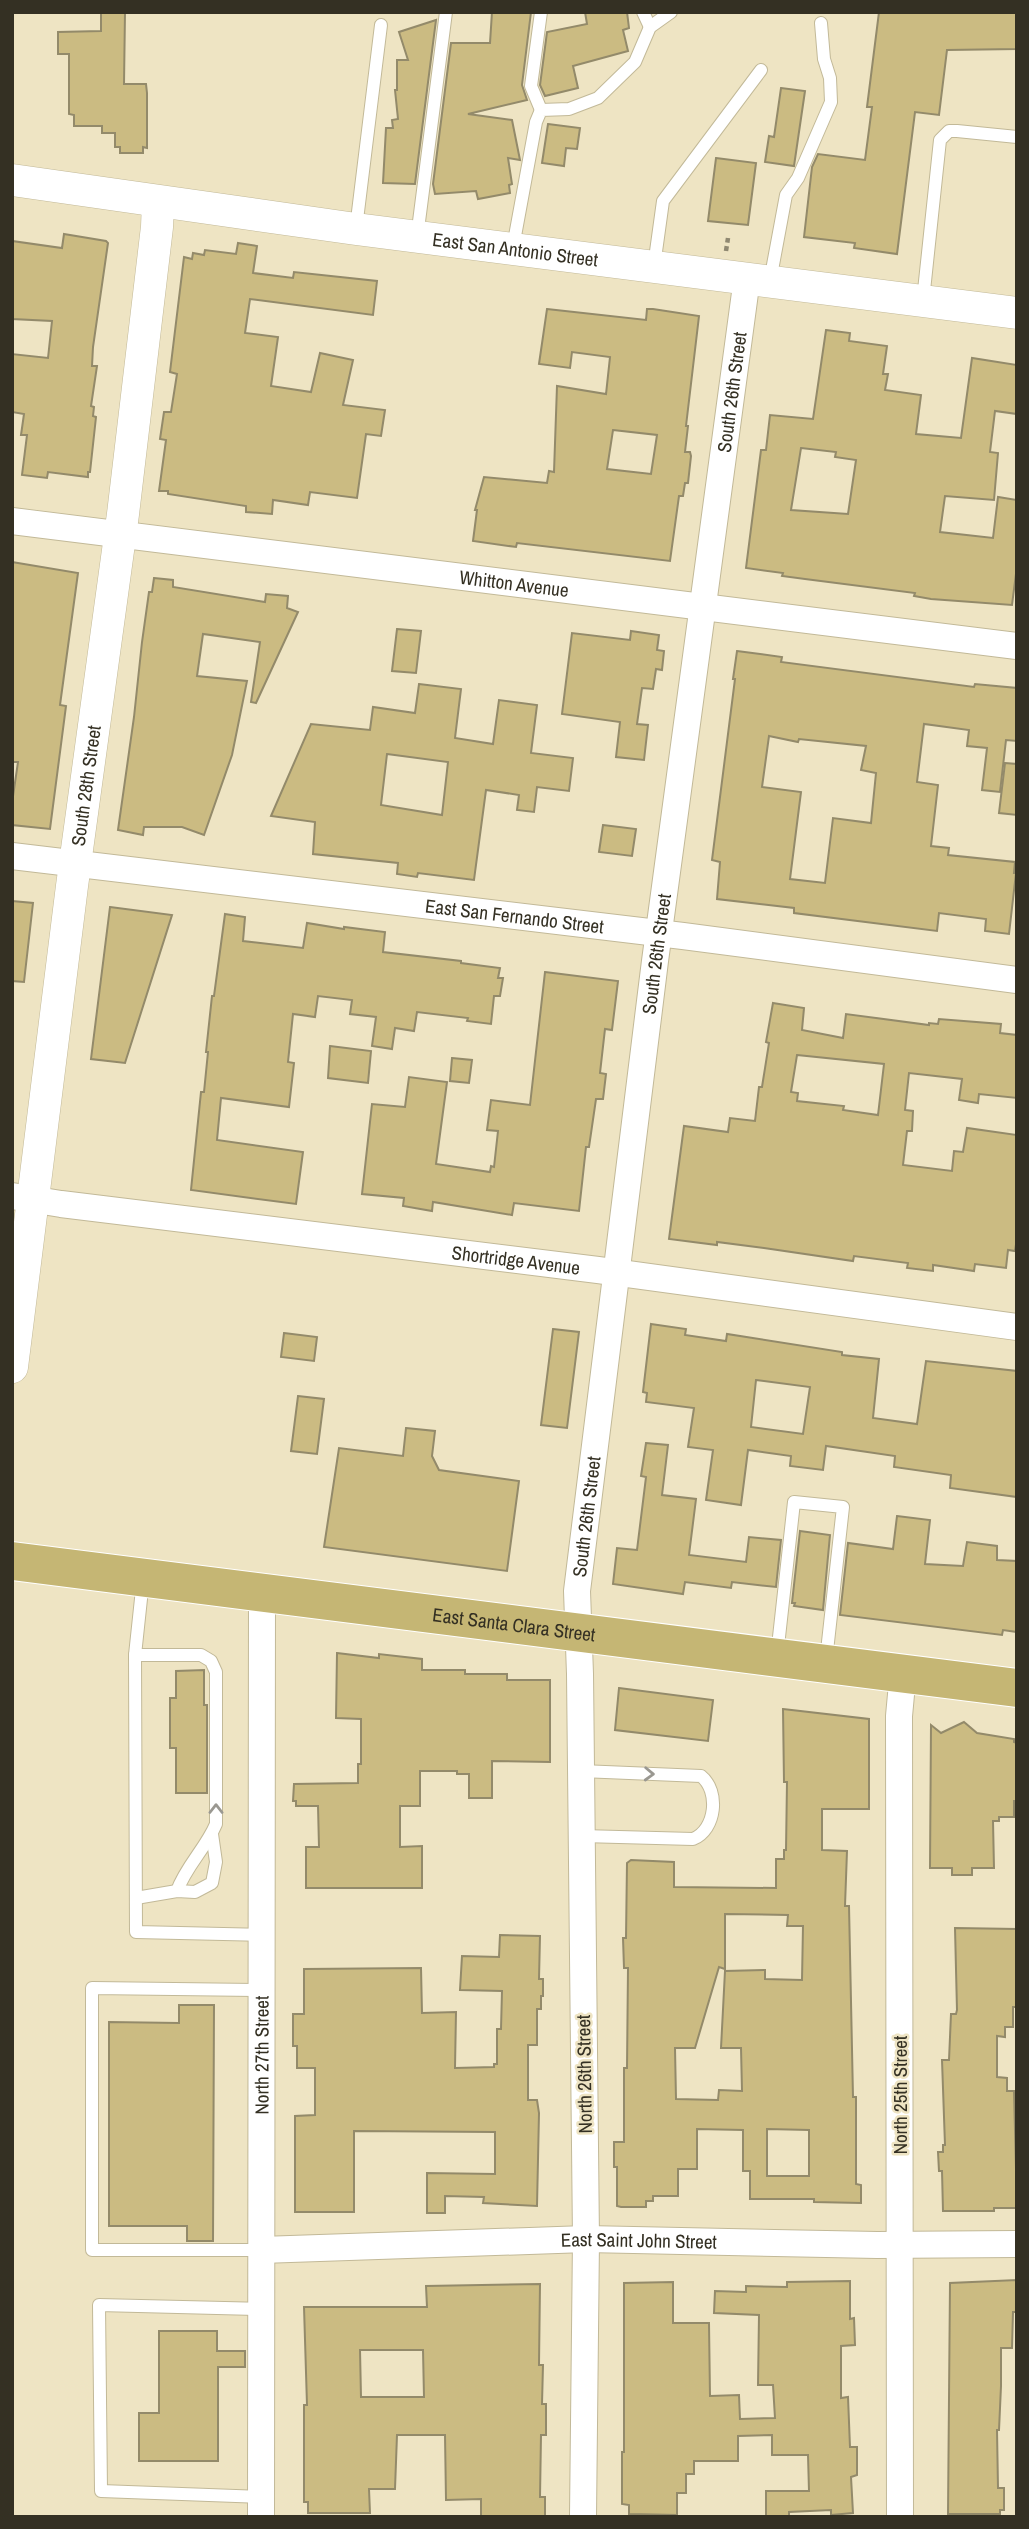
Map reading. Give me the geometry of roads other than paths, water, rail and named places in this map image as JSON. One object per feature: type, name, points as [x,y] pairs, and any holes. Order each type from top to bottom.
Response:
[{"type":"main road","name":"East Santa Clara Street","points":[[12,1561],[1017,1688]]},
{"type":"street","name":"East San Antonio Street","points":[[12,180],[417,237],[1017,311]]},
{"type":"street","name":"South 28th Street","points":[[12,1367],[23,1198],[76,865],[120,534],[158,202]]},
{"type":"street","name":"South 26th Street","points":[[577,1632],[577,1591],[658,933],[702,607],[758,280]]},
{"type":"street","name":"Whitton Avenue","points":[[12,521],[1017,646]]},
{"type":"street","name":"East San Fernando Street","points":[[12,856],[658,933],[1017,980]]},
{"type":"street","name":"Shortridge Avenue","points":[[23,1198],[1017,1327]]},
{"type":"street","name":"North 27th Street","points":[[261,2507],[262,1592]]},
{"type":"street","name":"North 26th Street","points":[[577,1632],[586,2239],[583,2517]]},
{"type":"street","name":"North 25th Street","points":[[900,2517],[899,1716],[903,1674]]},
{"type":"street","name":"East Saint John Street","points":[[261,2250],[586,2239],[900,2245],[1017,2244]]},
{"type":"lane","points":[[417,237],[446,12]]},
{"type":"lane","points":[[512,248],[536,122],[541,110],[531,86],[541,12]]},
{"type":"lane","points":[[643,12],[650,27]]},
{"type":"lane","points":[[541,110],[569,109],[598,98],[635,62],[650,27],[671,12]]},
{"type":"lane","points":[[758,280],[786,195],[798,178],[831,102],[831,78],[824,59],[821,23]]},
{"type":"lane","points":[[356,229],[381,25]]},
{"type":"lane","points":[[654,267],[663,201],[761,70]]},
{"type":"lane","points":[[923,300],[938,144],[949,131],[1017,137]]},
{"type":"lane","points":[[777,1657],[794,1502],[843,1507],[826,1664]]},
{"type":"lane","points":[[144,1577],[135,1656],[136,1932],[262,1935]]},
{"type":"lane","points":[[135,1656],[201,1655],[214,1666],[216,1824],[183,1876],[177,1891]]},
{"type":"lane","points":[[581,1771],[701,1776],[709,1782],[713,1791],[708,1828],[701,1836],[693,1839],[582,1836]]},
{"type":"lane","points":[[136,1898],[177,1891],[195,1892],[212,1883],[216,1862],[212,1834]]},
{"type":"lane","points":[[261,2250],[92,2250],[92,1988],[263,1990]]},
{"type":"lane","points":[[261,2309],[99,2305],[101,2490],[261,2507]]}]
